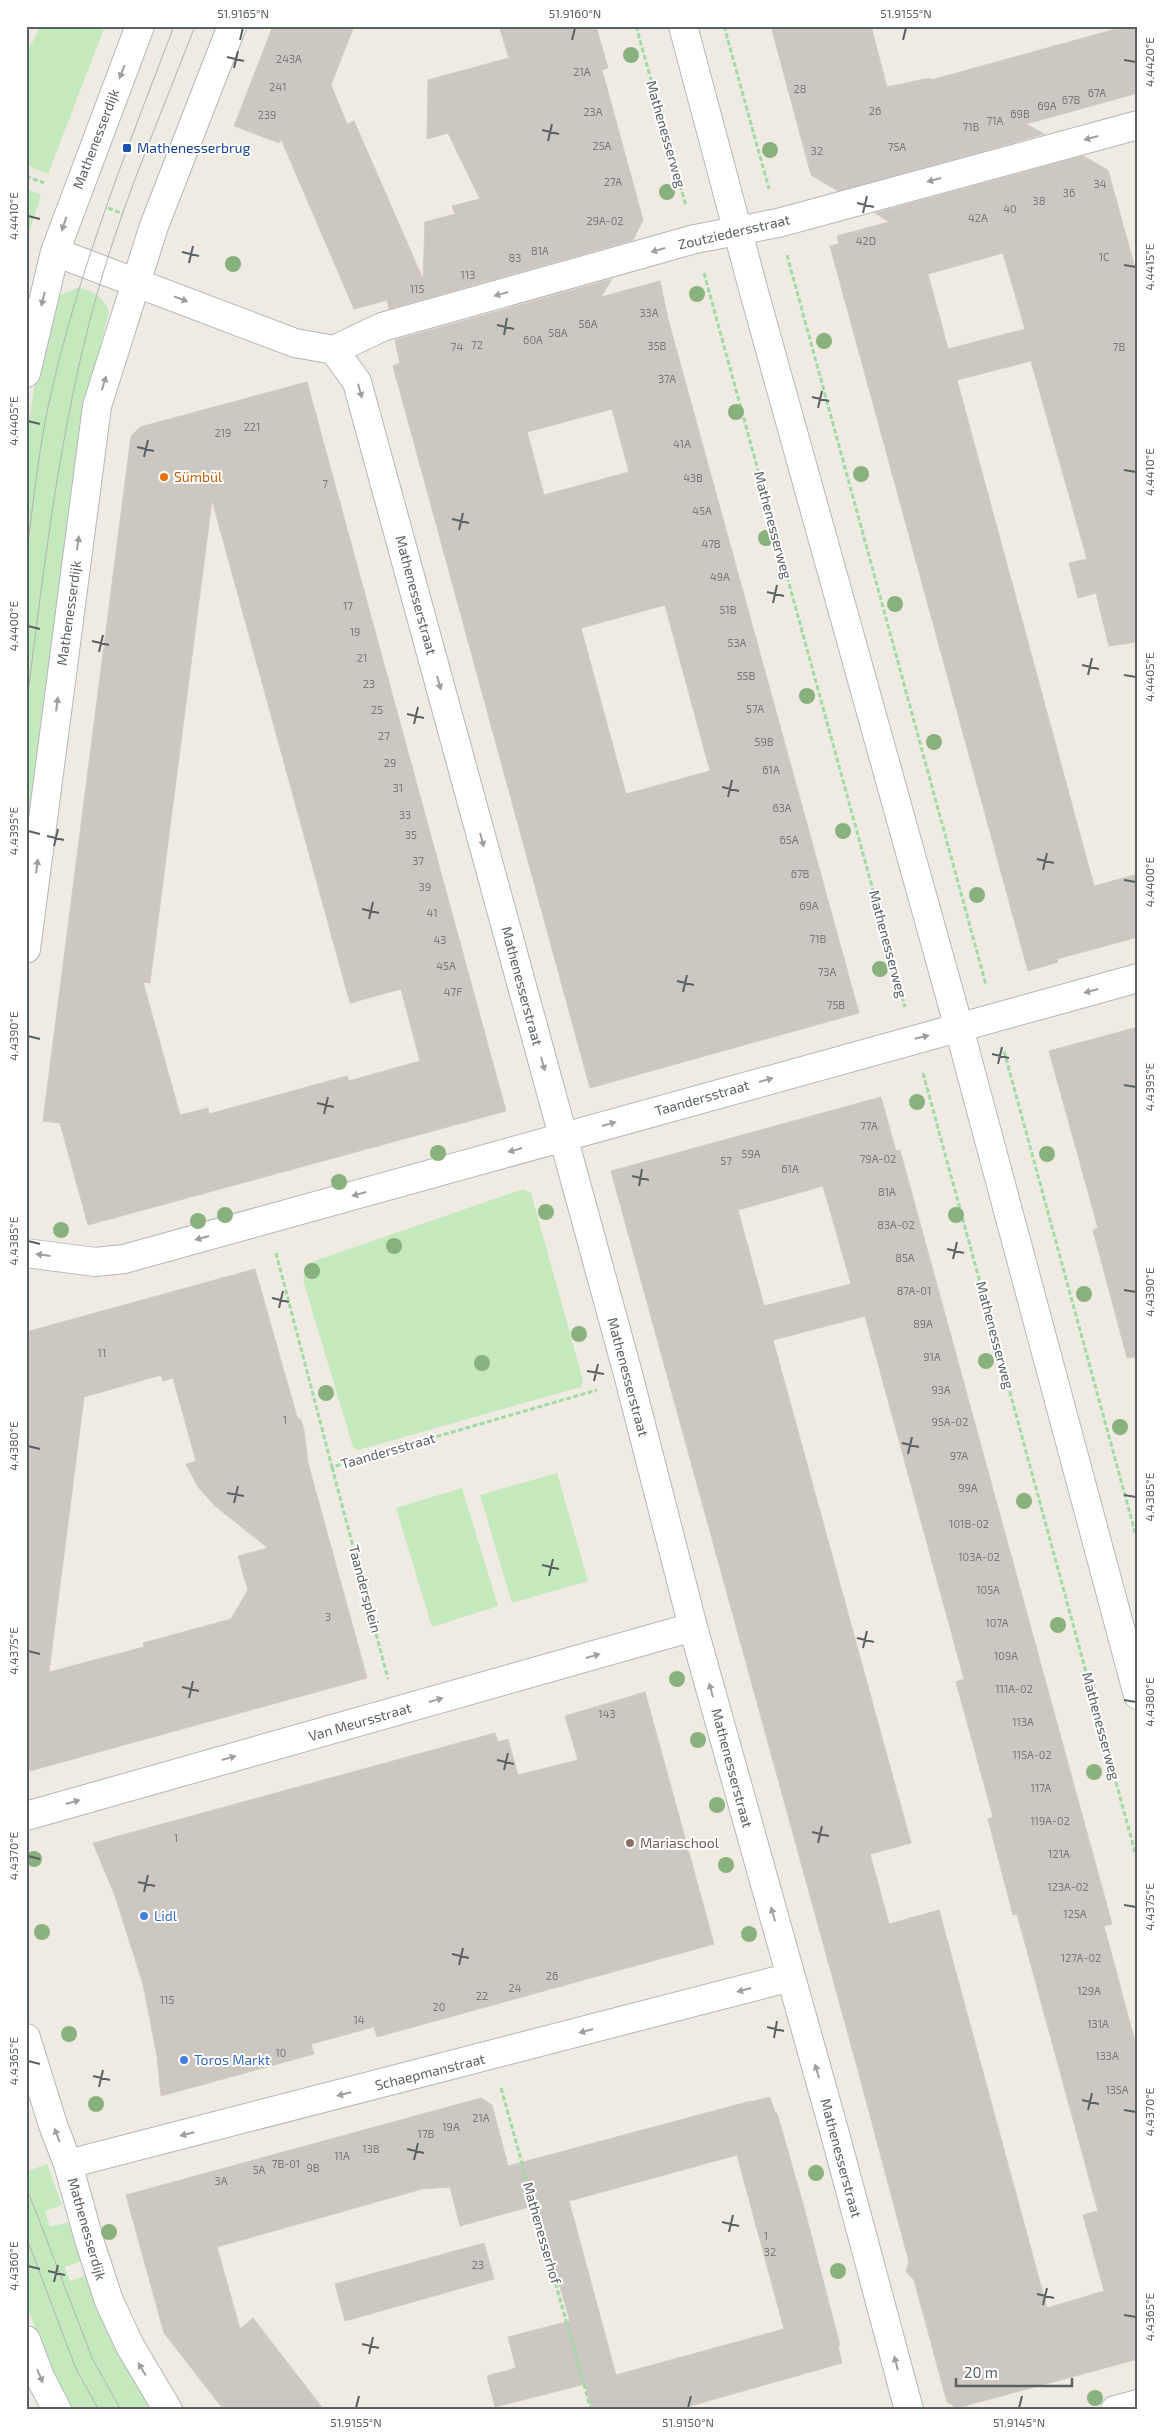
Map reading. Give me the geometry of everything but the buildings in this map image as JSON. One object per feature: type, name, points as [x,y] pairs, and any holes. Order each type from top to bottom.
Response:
[{"type":"street","name":"Mathenesserdijk","points":[[26,374],[55,252],[74,195],[140,26]]},
{"type":"street","name":"Mathenesserdijk","points":[[26,949],[97,406],[135,281],[154,226],[232,26]]},
{"type":"street","points":[[683,26],[738,232],[959,1028],[1138,1695]]},
{"type":"street","name":"Zoutziedersstraat","points":[[334,350],[382,327],[695,239],[778,223],[1138,125]]},
{"type":"street","points":[[55,252],[295,343],[334,350]]},
{"type":"street","name":"Mathenesserstraat","points":[[334,350],[358,382],[628,1374],[693,1627],[909,2410]]},
{"type":"street","name":"Taandersstraat","points":[[26,1253],[95,1262],[124,1259],[914,1038],[959,1028],[1138,978]]},
{"type":"street","name":"Van Meursstraat","points":[[26,1816],[693,1627]]},
{"type":"street","name":"Schaepmanstraat","points":[[68,2164],[492,2056],[791,1977]]},
{"type":"street","name":"Mathenesserdijk","points":[[26,2038],[53,2125],[68,2164],[90,2243],[109,2301],[130,2346],[168,2410]]},
{"type":"street","points":[[26,2340],[40,2377],[57,2410]]},
{"type":"street","points":[[1115,2410],[1138,2404]]},
{"type":"path","name":"Mathenesserweg","points":[[636,26],[1138,1863]]},
{"type":"path","points":[[724,26],[1138,1543]]},
{"type":"path","points":[[74,195],[154,226]]},
{"type":"path","name":"Taandersstraat","points":[[267,1220],[332,1467],[603,1388],[628,1374]]},
{"type":"path","name":"Taandersplein","points":[[332,1467],[397,1712]]},
{"type":"path","name":"Mathenesserhof","points":[[492,2056],[591,2410]]},
{"type":"green space","points":[[41,26],[105,26],[48,174],[26,165],[26,54]]},
{"type":"green space","points":[[26,188],[41,195],[26,242]]},
{"type":"green space","points":[[78,288],[89,290],[97,295],[109,311],[89,391],[76,457],[26,842],[26,441],[34,388],[53,306],[60,295]]},
{"type":"green space","points":[[523,1189],[531,1193],[583,1380],[581,1387],[358,1450],[353,1447],[303,1280],[309,1263]]},
{"type":"green space","points":[[557,1473],[588,1581],[512,1603],[480,1495]]},
{"type":"green space","points":[[462,1488],[498,1606],[432,1627],[396,1508]]},
{"type":"green space","points":[[47,2164],[62,2205],[45,2211],[50,2227],[69,2222],[81,2261],[65,2267],[70,2281],[85,2276],[123,2361],[154,2410],[71,2410],[45,2354],[26,2303],[26,2172]]},
{"type":"tram line","points":[[26,557],[44,427],[65,339],[92,248],[174,26]]},
{"type":"tram line","points":[[26,708],[40,598],[65,432],[89,324],[124,208],[195,26]]},
{"type":"tram line","points":[[26,2186],[93,2360],[121,2410]]},
{"type":"tram line","points":[[26,2236],[76,2369],[99,2410]]},
{"type":"place","name":"Mathenesserbrug","points":[[127,148]]},
{"type":"place","name":"Sümbül","points":[[164,477]]},
{"type":"place","name":"Mariaschool","points":[[630,1843]]},
{"type":"place","name":"Lidl","points":[[144,1916]]},
{"type":"place","name":"Toros Markt","points":[[184,2060]]}]
